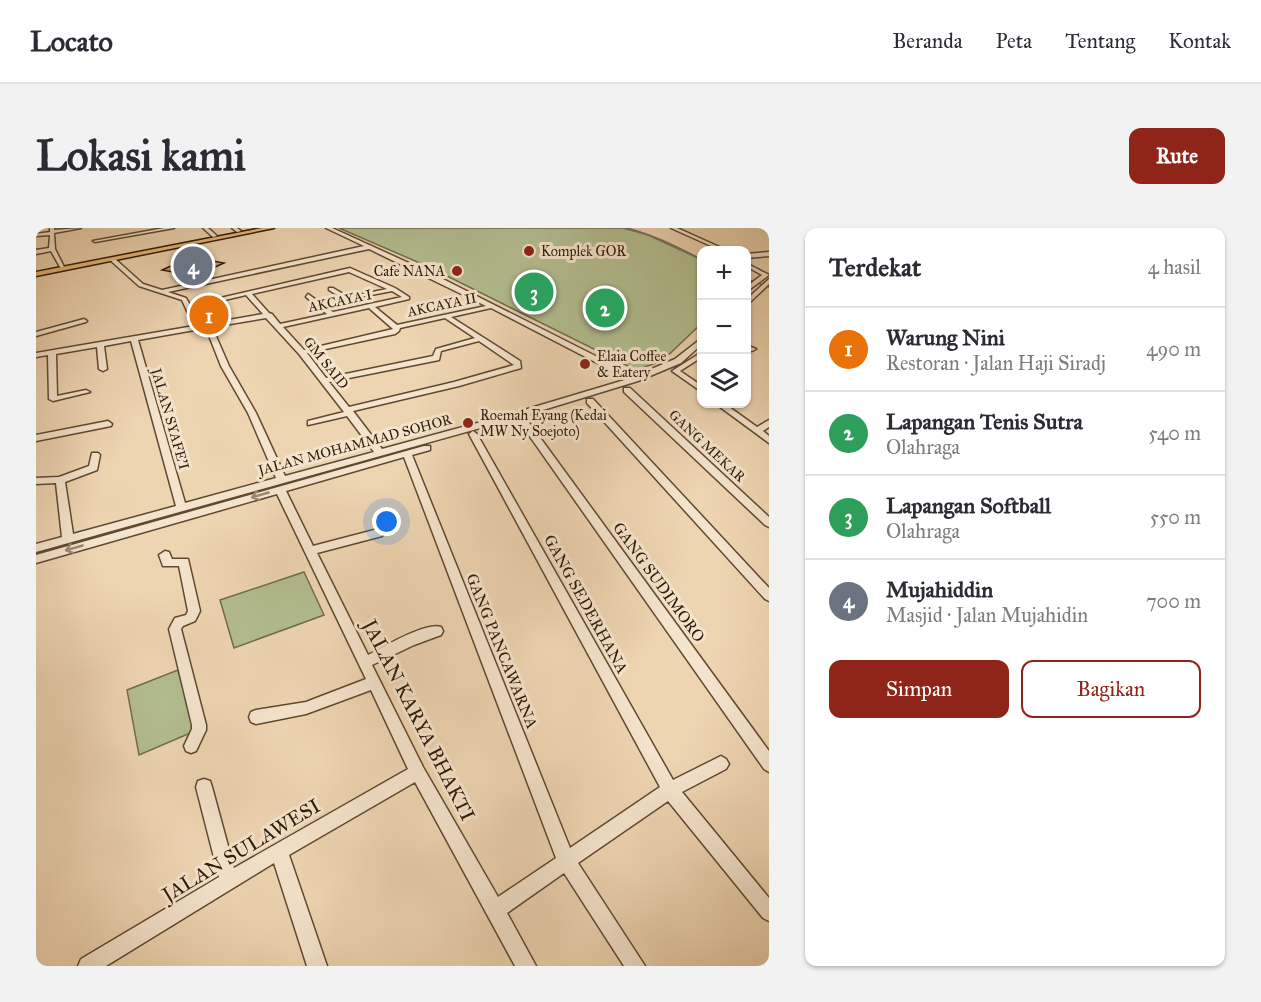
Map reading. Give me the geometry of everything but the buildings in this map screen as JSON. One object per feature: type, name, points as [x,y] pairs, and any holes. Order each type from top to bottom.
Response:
[{"type":"main road","points":[[181,244],[254,228]]},
{"type":"main road","points":[[36,272],[271,228]]},
{"type":"main road","points":[[36,272],[110,258]]},
{"type":"street","points":[[36,235],[79,228]]},
{"type":"street","points":[[95,241],[172,228]]},
{"type":"street","points":[[205,228],[215,236]]},
{"type":"street","points":[[328,228],[390,254]]},
{"type":"street","points":[[338,228],[640,378]]},
{"type":"street","points":[[668,228],[713,246]]},
{"type":"street","points":[[673,228],[710,246]]},
{"type":"street","points":[[52,231],[52,249],[62,266]]},
{"type":"street","points":[[160,292],[369,247]]},
{"type":"street","points":[[36,252],[52,249]]},
{"type":"street","points":[[102,251],[141,285],[184,299],[197,326]]},
{"type":"street","points":[[751,260],[769,254]]},
{"type":"street","points":[[751,261],[769,260]]},
{"type":"street","points":[[750,300],[764,282],[763,272],[751,264]]},
{"type":"street","points":[[286,265],[293,270]]},
{"type":"street","points":[[188,307],[354,270],[393,289]]},
{"type":"street","points":[[300,275],[308,280]]},
{"type":"street","points":[[331,289],[347,299],[393,289]]},
{"type":"street","name":"AKCAYA I","points":[[280,326],[406,299],[405,295],[393,289]]},
{"type":"street","points":[[470,292],[493,306],[533,324]]},
{"type":"street","name":"GM SAID","points":[[249,295],[302,352],[379,453]]},
{"type":"street","points":[[308,296],[332,315]]},
{"type":"street","name":"AKCAYA II","points":[[302,352],[493,306]]},
{"type":"street","points":[[371,307],[394,330]]},
{"type":"street","points":[[36,355],[270,315]]},
{"type":"street","points":[[310,423],[517,367],[517,363],[447,317]]},
{"type":"street","points":[[36,334],[84,321]]},
{"type":"street","name":"JALAN KARYA BHAKTI","points":[[208,325],[225,366],[252,412],[281,485],[311,551],[418,772],[526,966]]},
{"type":"street","name":"JALAN SYAFE'I","points":[[134,338],[181,507]]},
{"type":"street","points":[[324,381],[436,358],[438,350],[480,339]]},
{"type":"street","points":[[100,344],[103,369]]},
{"type":"street","points":[[52,352],[52,409]]},
{"type":"street","name":"JALAN MOHAMMAD SOHOR","points":[[338,469],[379,453],[627,390],[676,370],[695,356]]},
{"type":"street","name":"JALAN MOHAMMAD SOHOR","points":[[111,532],[338,469],[406,454],[522,420],[695,356]]},
{"type":"street","points":[[676,370],[697,386]]},
{"type":"street","name":"GANG MEKAR","points":[[627,390],[769,523]]},
{"type":"street","points":[[53,399],[86,392]]},
{"type":"street","points":[[590,401],[769,596]]},
{"type":"street","points":[[725,408],[769,440]]},
{"type":"street","name":"GANG SUDIMORO","points":[[522,420],[769,764]]},
{"type":"street","points":[[757,431],[769,423]]},
{"type":"street","points":[[36,438],[108,424]]},
{"type":"street","name":"GANG SEDERHANA","points":[[473,434],[670,790],[769,912]]},
{"type":"street","points":[[36,481],[60,480],[94,468],[95,454]]},
{"type":"street","name":"GANG PANCAWARNA","points":[[406,454],[566,860],[635,966]]},
{"type":"street","points":[[60,480],[68,539]]},
{"type":"street","name":"JALAN MOHAMMAD SOHOR","points":[[111,532],[181,507],[281,485]]},
{"type":"street","points":[[36,548],[68,539],[111,532]]},
{"type":"street","points":[[36,559],[111,532]]},
{"type":"street","points":[[311,551],[378,533]]},
{"type":"street","points":[[165,555],[167,564],[184,562],[194,611],[191,618],[179,622],[175,629],[199,725],[191,746]]},
{"type":"street","points":[[365,662],[419,635],[436,631]]},
{"type":"street","points":[[256,717],[306,708],[375,682]]},
{"type":"street","points":[[495,910],[670,790],[721,764]]},
{"type":"street","name":"JALAN SULAWESI","points":[[94,964],[279,851],[418,772]]},
{"type":"street","points":[[204,787],[229,881]]},
{"type":"street","points":[[279,851],[317,966]]},
{"type":"green space","points":[[339,228],[627,228],[656,238],[697,257],[697,328],[662,361],[636,370],[429,267]]},
{"type":"green space","points":[[304,572],[324,615],[234,648],[220,600]]},
{"type":"green space","points":[[178,670],[195,731],[139,755],[127,690]]},
{"type":"waterway","points":[[623,228],[648,235],[697,258]]},
{"type":"waterway","points":[[751,281],[769,287]]},
{"type":"place","name":"Komplek GOR","points":[[529,251]]},
{"type":"place","name":"Mujahiddin","points":[[193,266]]},
{"type":"place","name":"Cafe NANA","points":[[457,271]]},
{"type":"place","name":"Lapangan Softball","points":[[534,292]]},
{"type":"place","name":"Lapangan Tenis Sutra","points":[[605,308]]},
{"type":"place","name":"Warung Nini","points":[[209,315]]},
{"type":"place","name":"Elaia Coffee & Eatery","points":[[585,364]]},
{"type":"place","name":"Roemah Eyang (Kedai MW Ny Soejoto)","points":[[468,423]]}]
